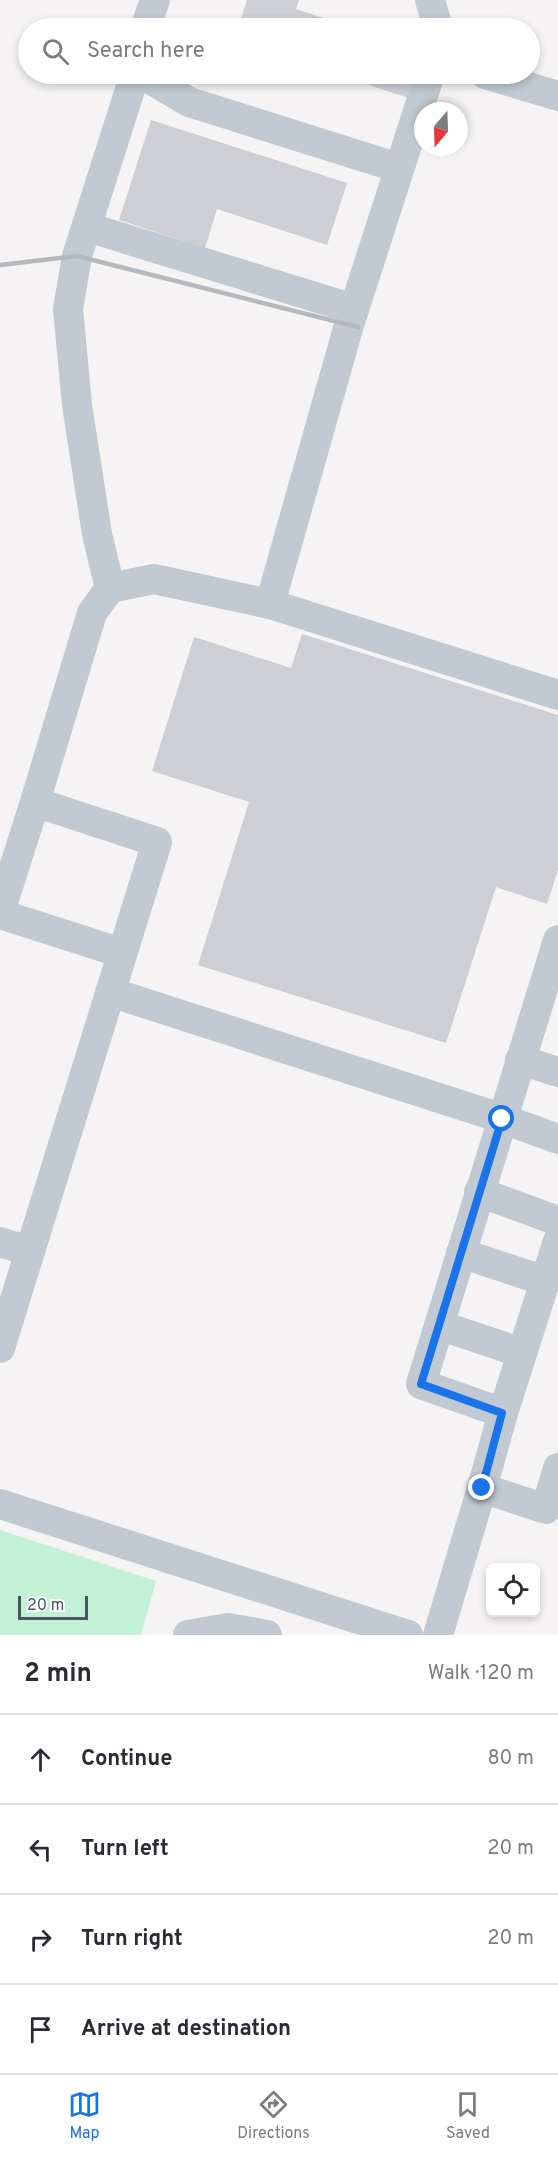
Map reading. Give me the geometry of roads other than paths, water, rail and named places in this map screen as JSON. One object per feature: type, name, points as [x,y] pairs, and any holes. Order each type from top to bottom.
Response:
[{"type":"lane","points":[[149,18],[155,0]]},
{"type":"lane","points":[[430,0],[435,18]]},
{"type":"lane","points":[[110,588],[97,534],[77,405],[68,309],[77,256],[132,84]]},
{"type":"lane","points":[[159,84],[189,102],[399,168]]},
{"type":"lane","points":[[270,604],[354,309],[427,84]]},
{"type":"lane","points":[[518,84],[558,96]]},
{"type":"lane","points":[[87,227],[354,309]]},
{"type":"lane","points":[[122,953],[0,913],[92,613],[110,588],[154,579],[270,604],[558,695]]},
{"type":"lane","points":[[0,1348],[157,842],[35,802]]},
{"type":"lane","points":[[502,1413],[421,1384],[520,1060],[551,987],[558,940]]},
{"type":"lane","points":[[110,992],[558,1139]]},
{"type":"lane","points":[[520,1060],[558,1072]]},
{"type":"lane","points":[[479,1192],[558,1221]]},
{"type":"lane","points":[[438,1635],[502,1413],[558,1241]]},
{"type":"lane","points":[[0,1242],[30,1251]]},
{"type":"lane","points":[[461,1253],[545,1281]]},
{"type":"lane","points":[[439,1325],[522,1353]]},
{"type":"lane","points":[[482,1488],[546,1509],[558,1468]]},
{"type":"lane","points":[[0,1504],[408,1635]]},
{"type":"lane","points":[[188,1635],[228,1628],[267,1635]]},
{"type":"railway","points":[[0,265],[77,256],[358,327]]}]
